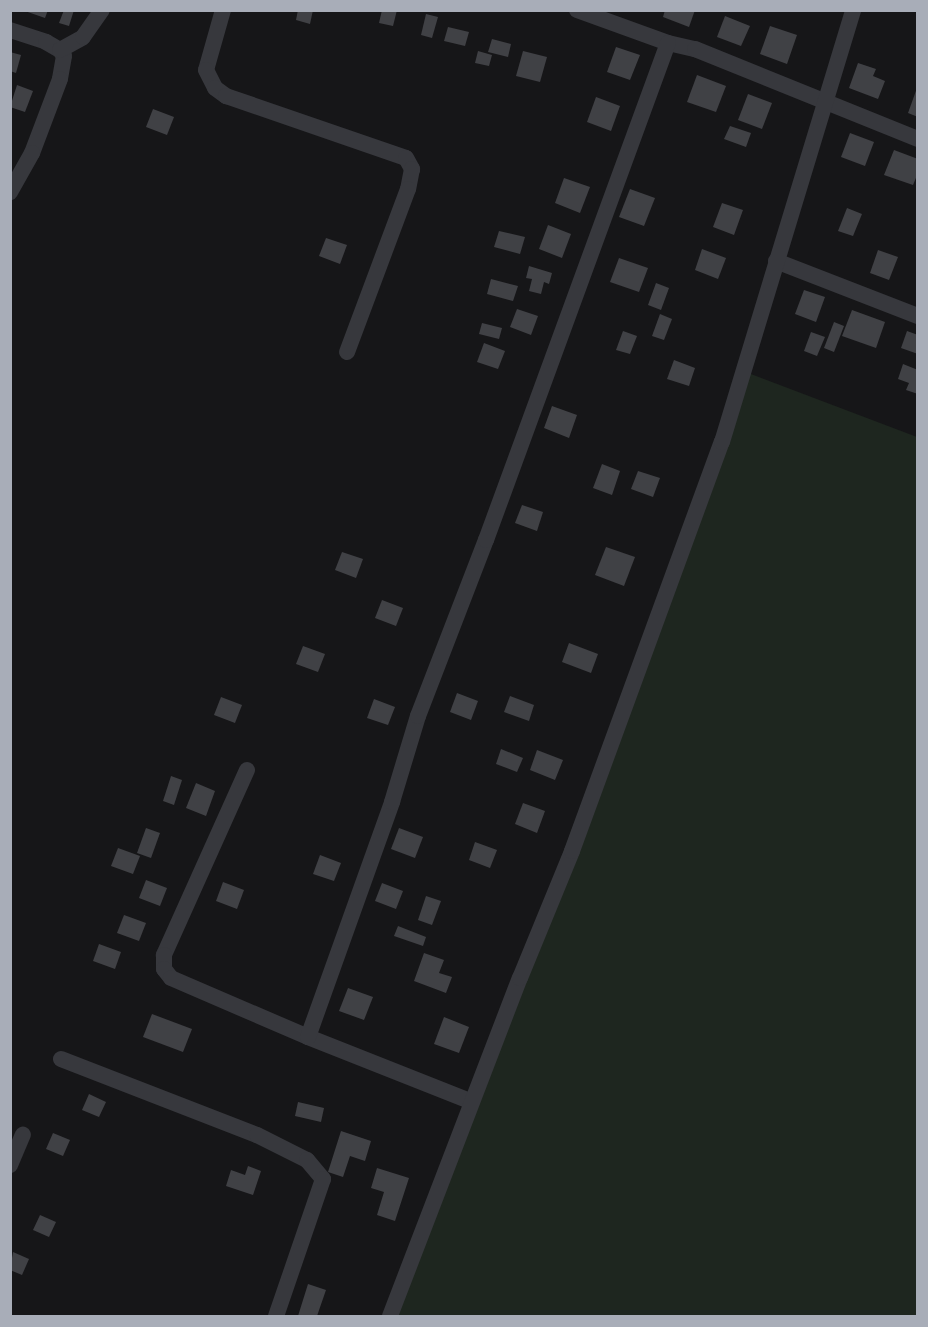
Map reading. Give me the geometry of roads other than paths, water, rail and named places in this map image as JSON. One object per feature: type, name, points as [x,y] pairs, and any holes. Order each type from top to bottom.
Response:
[{"type":"street","points":[[60,50],[83,37],[102,10]]},
{"type":"street","points":[[223,10],[206,70],[215,88],[226,96],[406,158],[412,169],[408,189],[347,352]]},
{"type":"street","points":[[577,10],[668,43],[695,49],[918,139]]},
{"type":"street","points":[[390,1317],[472,1102],[572,851],[722,442],[852,10]]},
{"type":"street","points":[[10,30],[46,42],[60,50],[64,56],[60,79],[32,153],[10,192]]},
{"type":"street","points":[[308,1037],[392,802],[418,716],[486,540],[668,43]]},
{"type":"street","points":[[776,261],[918,316]]},
{"type":"street","points":[[247,770],[164,955],[164,969],[171,978],[308,1037],[472,1102]]},
{"type":"street","points":[[61,1059],[257,1135],[307,1160],[323,1179],[276,1317]]},
{"type":"street","points":[[10,1165],[23,1135]]}]
